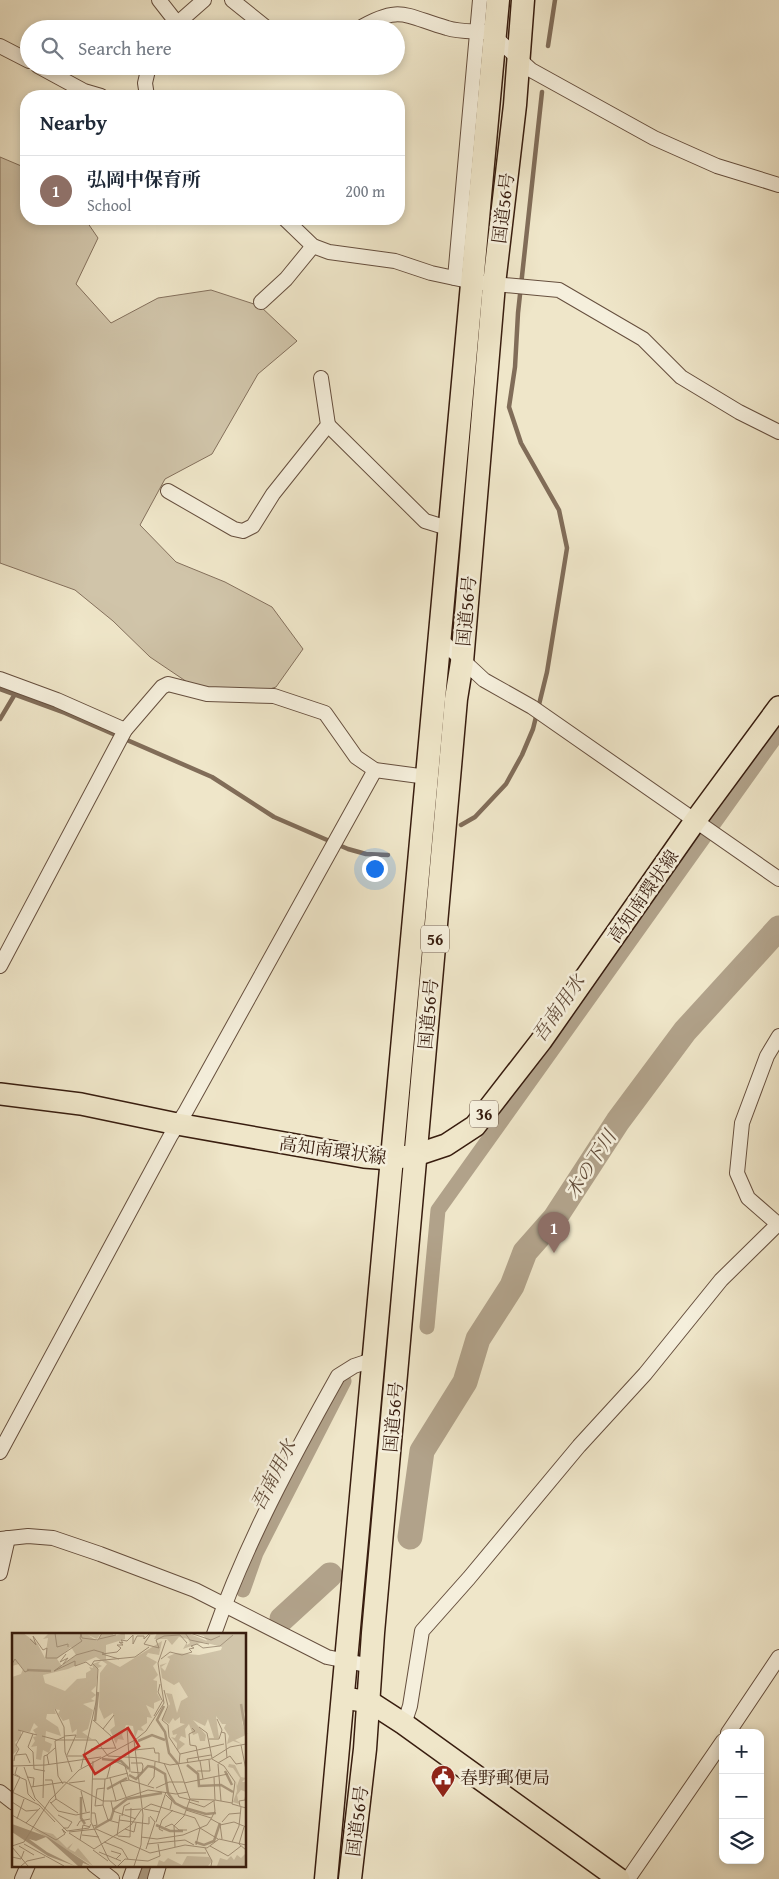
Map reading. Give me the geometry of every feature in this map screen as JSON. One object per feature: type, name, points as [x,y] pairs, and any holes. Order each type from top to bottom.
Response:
[{"type":"highway","name":"国道56号","points":[[350,1879],[370,1702],[371,1666],[456,699],[462,662],[474,281],[489,34],[498,0]]},
{"type":"highway","name":"国道56号","points":[[326,1879],[344,1698],[390,1159],[474,281],[519,59],[523,0]]},
{"type":"main road","name":"高知南環状線","points":[[0,1094],[81,1104],[177,1124],[364,1157],[390,1159],[416,1155],[446,1145],[474,1126],[541,1041],[703,826],[779,707]]},
{"type":"main road","points":[[344,1698],[370,1702],[404,1724],[619,1879]]},
{"type":"street","points":[[159,0],[171,20]]},
{"type":"street","points":[[181,20],[204,0]]},
{"type":"street","points":[[232,0],[257,20]]},
{"type":"street","points":[[480,0],[489,34]]},
{"type":"street","points":[[373,20],[392,13],[409,15],[449,29],[489,34],[531,70],[654,138],[717,166],[779,185]]},
{"type":"street","points":[[0,46],[20,57]]},
{"type":"street","points":[[55,75],[82,90]]},
{"type":"street","points":[[146,90],[147,75]]},
{"type":"street","points":[[291,225],[313,246],[329,252],[395,261],[474,281],[560,290],[643,339],[681,377],[740,412],[779,432]]},
{"type":"street","points":[[261,302],[286,279],[313,246]]},
{"type":"street","points":[[321,378],[328,425],[425,521],[451,529]]},
{"type":"street","points":[[168,491],[234,529],[243,531],[253,526],[273,494],[328,425]]},
{"type":"street","points":[[441,640],[462,662],[484,680],[538,712],[779,879]]},
{"type":"street","points":[[0,679],[57,700],[122,736]]},
{"type":"street","points":[[0,966],[122,736],[162,686],[168,684],[207,694],[274,696],[325,713],[356,756],[375,770],[427,777]]},
{"type":"street","points":[[0,1452],[177,1124],[375,770]]},
{"type":"street","points":[[404,1724],[410,1706],[422,1631],[469,1578],[579,1446],[644,1374],[720,1280],[778,1225],[748,1198],[736,1173],[742,1123],[767,1056],[779,1036]]},
{"type":"street","points":[[214,1633],[224,1605],[254,1537],[338,1376],[354,1366],[372,1360]]},
{"type":"street","points":[[0,1573],[4,1538],[28,1536],[53,1538],[158,1575],[224,1605],[327,1658],[371,1666]]},
{"type":"street","points":[[731,1729],[779,1657]]},
{"type":"street","points":[[628,1879],[719,1747]]},
{"type":"street","points":[[0,1792],[12,1801]]},
{"type":"street","points":[[22,1879],[28,1866]]},
{"type":"street","points":[[95,1866],[112,1879]]},
{"type":"street","points":[[130,1879],[135,1866]]},
{"type":"street","points":[[155,1879],[159,1866]]},
{"type":"shaded area","points":[[0,157],[20,165],[20,225],[89,225],[98,238],[76,284],[111,323],[158,298],[211,290],[260,306],[297,341],[258,374],[212,454],[165,479],[140,525],[176,562],[225,582],[272,607],[303,649],[276,687],[242,698],[193,686],[150,657],[113,621],[75,590],[0,563]]},
{"type":"waterway","points":[[548,46],[555,0]]},
{"type":"waterway","points":[[461,825],[475,817],[506,784],[522,755],[533,729],[547,672],[567,548],[559,510],[521,443],[509,407],[515,367],[518,313],[542,92]]},
{"type":"waterway","points":[[0,689],[65,713],[212,777],[274,817],[348,849],[366,854],[388,855]]},
{"type":"waterway","points":[[0,719],[15,694]]},
{"type":"waterway","name":"吾南用水","points":[[427,1327],[438,1210],[779,732]]},
{"type":"waterway","name":"木の下川","points":[[410,1537],[422,1451],[465,1382],[478,1339],[512,1286],[525,1252],[555,1218],[618,1121],[685,1031],[779,928]]},
{"type":"waterway","name":"吾南用水","points":[[243,1590],[256,1553],[344,1381]]},
{"type":"waterway","name":"木の下川","points":[[282,1619],[330,1575]]},
{"type":"waterway","name":"吾南用水","points":[[146,1879],[151,1866]]},
{"type":"place","name":"弘岡中保育所","points":[[554,1253]]},
{"type":"place","name":"春野郵便局","points":[[443,1798]]}]
